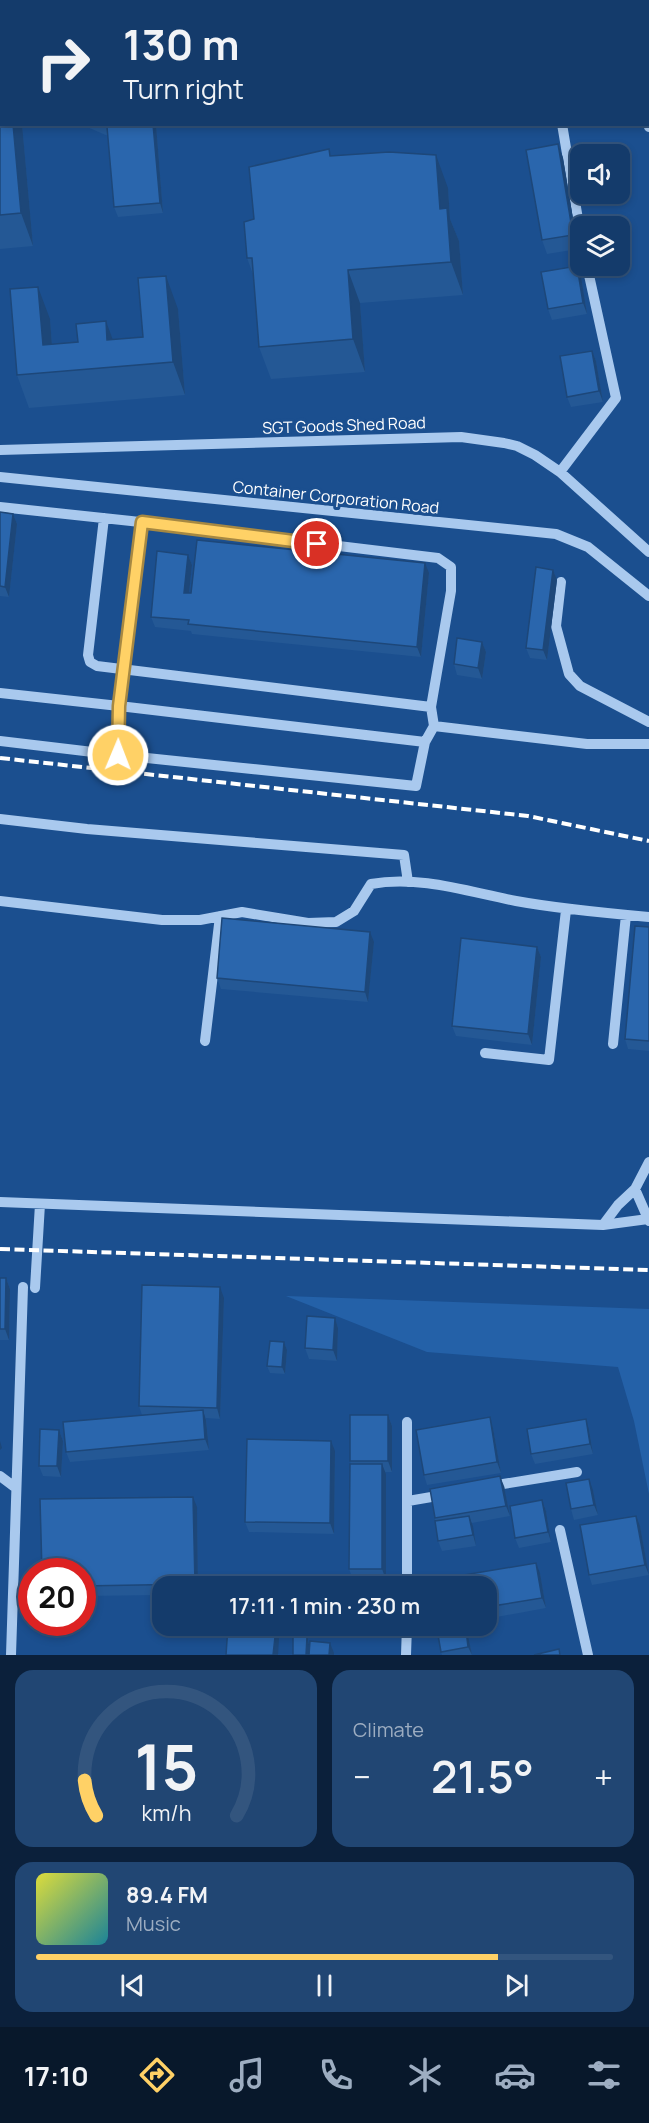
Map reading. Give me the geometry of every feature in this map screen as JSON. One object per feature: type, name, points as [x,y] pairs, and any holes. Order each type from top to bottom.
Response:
[{"type":"street","points":[[562,126],[577,216]]},
{"type":"street","points":[[560,472],[616,398],[589,276]]},
{"type":"street","name":"SGT Goods Shed Road","points":[[0,450],[461,437],[490,440],[517,446],[560,472],[649,552]]},
{"type":"street","name":"Container Corporation Road","points":[[0,477],[556,534],[588,547],[649,596]]},
{"type":"street","points":[[0,507],[438,558],[451,567],[451,591],[431,707],[434,726],[425,742],[416,786],[0,741]]},
{"type":"street","points":[[104,518],[88,656],[90,662],[97,666],[431,707]]},
{"type":"street","points":[[118,755],[119,706],[142,522]]},
{"type":"street","points":[[561,582],[556,626],[569,674],[580,686],[649,722]]},
{"type":"street","points":[[0,693],[425,742]]},
{"type":"street","points":[[434,726],[587,744],[649,744]]},
{"type":"street","points":[[0,819],[87,830],[404,855],[408,882]]},
{"type":"street","points":[[0,901],[162,920],[201,920],[242,912],[308,922],[336,922],[354,910],[371,884],[392,880],[427,884],[566,910],[649,917]]},
{"type":"street","points":[[485,1053],[549,1060],[566,910]]},
{"type":"street","points":[[612,1044],[626,915]]},
{"type":"street","points":[[205,1041],[220,916]]},
{"type":"street","points":[[603,1225],[635,1189],[649,1162]]},
{"type":"street","points":[[0,1202],[603,1225],[648,1220],[635,1189]]},
{"type":"street","points":[[35,1288],[40,1204]]},
{"type":"street","points":[[11,1655],[23,1287]]},
{"type":"street","points":[[407,1576],[408,1422]]},
{"type":"street","points":[[476,1489],[577,1472]]},
{"type":"street","points":[[0,1476],[16,1488]]},
{"type":"street","points":[[408,1501],[453,1493]]},
{"type":"street","points":[[560,1530],[588,1655]]},
{"type":"street","points":[[406,1655],[407,1636]]},
{"type":"shaded area","points":[[286,1296],[649,1309],[649,1494],[634,1421],[618,1367],[427,1352]]},
{"type":"building","points":[[0,126],[13,126],[21,213],[0,215]]},
{"type":"building","points":[[105,126],[153,126],[160,203],[114,207],[107,127]]},
{"type":"building","points":[[558,144],[570,217],[570,235],[542,240],[526,150]]},
{"type":"building","points":[[329,149],[330,156],[389,152],[436,155],[440,209],[447,208],[451,262],[348,270],[353,339],[259,347],[252,258],[247,258],[244,222],[254,219],[249,167]]},
{"type":"building","points":[[570,267],[570,276],[579,276],[583,303],[548,309],[541,272]]},
{"type":"building","points":[[166,276],[173,362],[17,375],[10,289],[38,287],[43,345],[78,342],[76,324],[106,321],[107,340],[143,337],[138,278]]},
{"type":"building","points":[[592,351],[599,391],[567,397],[560,356]]},
{"type":"building","points":[[0,512],[13,514],[5,587],[0,586]]},
{"type":"building","points":[[197,540],[425,563],[417,647],[188,624],[189,620],[151,617],[157,551],[188,555],[184,593],[191,593]]},
{"type":"building","points":[[536,567],[553,570],[543,650],[526,648]]},
{"type":"building","points":[[457,638],[482,642],[478,668],[454,664]]},
{"type":"building","points":[[222,918],[370,932],[365,992],[217,978]]},
{"type":"building","points":[[635,926],[649,927],[649,1041],[625,1039]]},
{"type":"building","points":[[461,938],[537,947],[528,1034],[452,1026]]},
{"type":"building","points":[[0,1278],[6,1278],[5,1329],[0,1329]]},
{"type":"building","points":[[142,1285],[220,1287],[217,1408],[139,1406]]},
{"type":"building","points":[[307,1316],[335,1318],[333,1350],[305,1348]]},
{"type":"building","points":[[270,1341],[284,1342],[282,1367],[267,1366]]},
{"type":"building","points":[[203,1410],[205,1439],[66,1452],[63,1422]]},
{"type":"building","points":[[350,1415],[388,1415],[388,1461],[350,1461]]},
{"type":"building","points":[[490,1417],[497,1462],[424,1475],[416,1430]]},
{"type":"building","points":[[586,1419],[590,1444],[531,1454],[527,1429]]},
{"type":"building","points":[[40,1429],[59,1430],[57,1466],[39,1466]]},
{"type":"building","points":[[247,1439],[331,1441],[330,1523],[245,1522]]},
{"type":"building","points":[[350,1464],[382,1464],[382,1569],[349,1569]]},
{"type":"building","points":[[500,1476],[506,1506],[435,1518],[430,1489]]},
{"type":"building","points":[[589,1479],[594,1505],[571,1509],[566,1483]]},
{"type":"building","points":[[193,1497],[195,1576],[152,1576],[152,1585],[96,1586],[96,1558],[42,1558],[40,1499]]},
{"type":"building","points":[[542,1500],[548,1532],[515,1538],[510,1506]]},
{"type":"building","points":[[469,1516],[473,1535],[438,1541],[435,1521]]},
{"type":"building","points":[[636,1516],[645,1565],[589,1575],[580,1525]]},
{"type":"building","points":[[536,1563],[542,1598],[497,1605],[497,1576],[458,1576]]},
{"type":"building","points":[[227,1636],[275,1636],[273,1655],[226,1655]]},
{"type":"building","points":[[438,1636],[467,1636],[468,1647],[441,1652]]},
{"type":"building","points":[[293,1637],[307,1637],[306,1655],[293,1655]]},
{"type":"building","points":[[310,1641],[330,1643],[329,1655],[309,1655]]},
{"type":"building","points":[[559,1649],[560,1655],[534,1655]]},
{"type":"railway","points":[[0,758],[528,816],[649,841]]},
{"type":"railway","points":[[0,1249],[649,1270]]},
{"type":"route","points":[[118,755],[119,706],[142,522],[317,544]]}]
